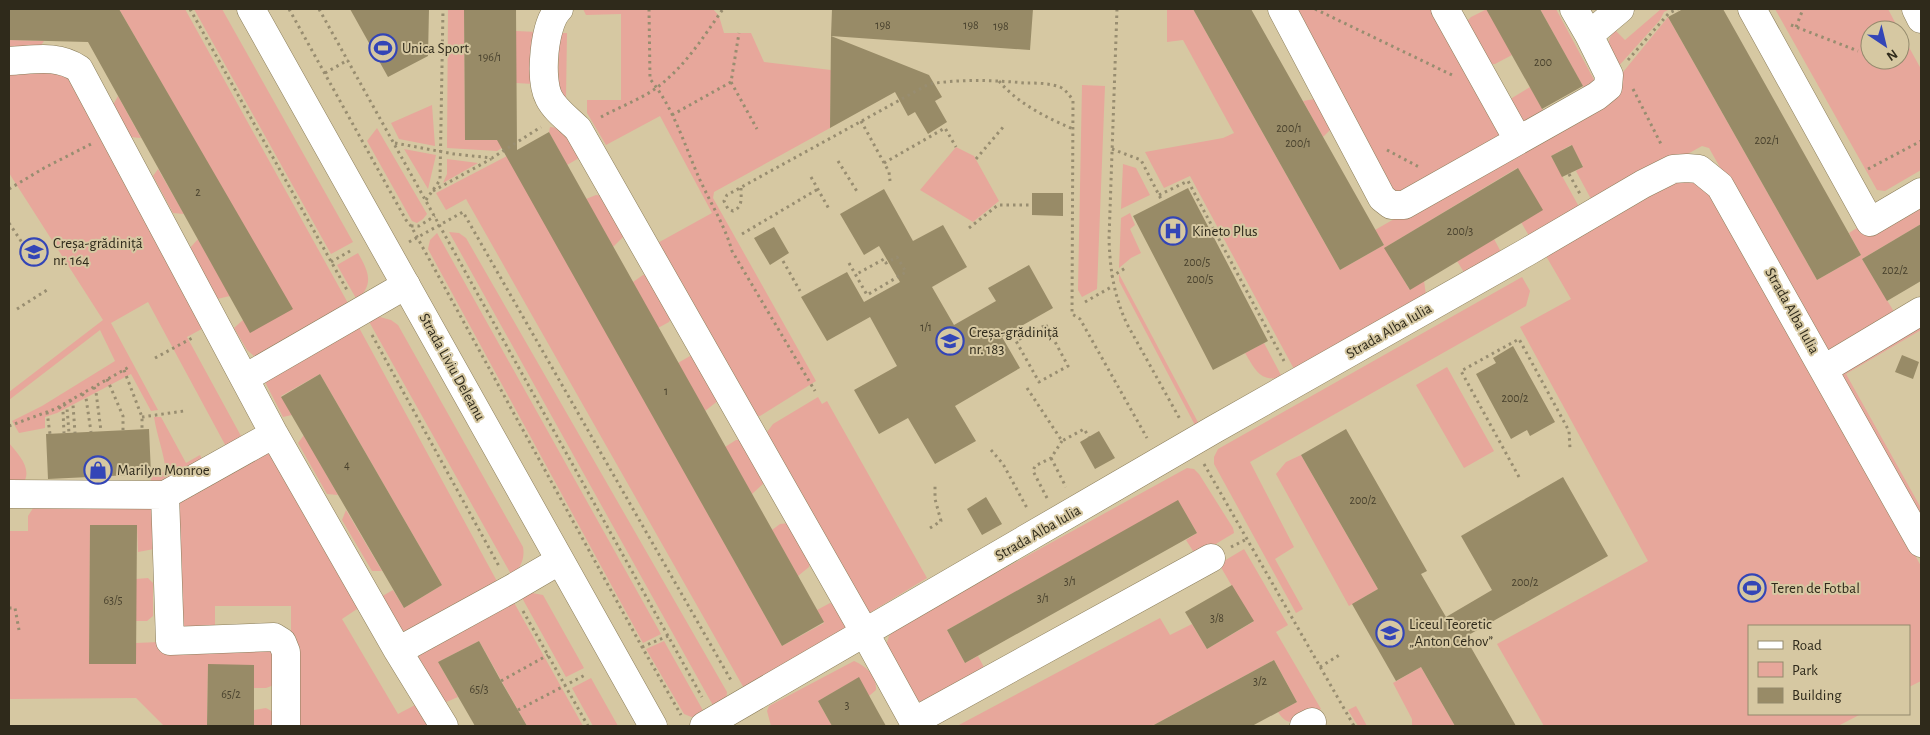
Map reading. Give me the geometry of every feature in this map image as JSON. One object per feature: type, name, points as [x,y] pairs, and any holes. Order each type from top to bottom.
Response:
[{"type":"main road","name":"Strada Liviu Deleanu","points":[[251,9],[653,726]]},
{"type":"main road","points":[[559,9],[551,20],[548,32],[544,77],[547,95],[552,105],[569,121],[865,633],[914,724],[1211,558]]},
{"type":"main road","points":[[1282,9],[1382,198],[1391,205],[1404,205],[1597,96],[1608,87],[1614,75],[1609,75],[1574,9]]},
{"type":"main road","points":[[1445,9],[1518,140]]},
{"type":"main road","points":[[1589,35],[1620,9]]},
{"type":"main road","points":[[1916,9],[1921,19]]},
{"type":"main road","points":[[1754,11],[1870,222],[1921,192]]},
{"type":"main road","points":[[9,61],[48,59],[68,62],[79,69],[274,434],[398,651],[444,726]]},
{"type":"main road","name":"Strada Alba Iulia","points":[[701,722],[745,703],[1296,383],[1528,252],[1623,195],[1673,169],[1700,169],[1720,186],[1921,543]]},
{"type":"main road","points":[[245,378],[406,285]]},
{"type":"main road","points":[[1824,369],[1921,311]]},
{"type":"main road","points":[[9,494],[165,495],[274,434]]},
{"type":"main road","points":[[165,495],[170,641],[274,637],[282,642],[286,652],[286,726]]},
{"type":"main road","points":[[398,651],[511,589],[559,560]]},
{"type":"path","points":[[190,9],[588,726]]},
{"type":"path","points":[[289,9],[411,226],[642,647],[701,722]]},
{"type":"path","points":[[319,9],[668,636],[701,722]]},
{"type":"path","points":[[426,200],[440,180],[442,152],[443,9]]},
{"type":"path","points":[[649,9],[650,79],[672,115],[701,182],[728,237],[732,251],[815,391]]},
{"type":"path","points":[[432,191],[522,140],[657,88],[675,73],[695,50],[723,9]]},
{"type":"path","points":[[1117,9],[1108,239],[1111,277],[1127,324],[1184,427]]},
{"type":"path","points":[[1315,9],[1455,76]]},
{"type":"path","points":[[1673,169],[1640,101],[1614,75],[1669,13],[1678,9]]},
{"type":"path","points":[[1796,27],[1803,9]]},
{"type":"path","points":[[1754,11],[1858,51]]},
{"type":"path","points":[[739,33],[731,82],[757,129]]},
{"type":"path","points":[[324,74],[348,60]]},
{"type":"path","points":[[741,188],[741,204],[738,209],[728,210],[724,202],[727,196],[741,188],[861,121],[929,84],[946,81],[998,81],[1051,84],[1061,87],[1073,100],[1072,314],[1080,320],[1149,441],[1149,445]]},
{"type":"path","points":[[998,81],[1010,94],[1058,123],[1073,129]]},
{"type":"path","points":[[672,115],[731,82]]},
{"type":"path","points":[[861,121],[889,172],[890,181]]},
{"type":"path","points":[[976,159],[1004,126]]},
{"type":"path","points":[[884,163],[945,128],[956,147]]},
{"type":"path","points":[[9,190],[113,130]]},
{"type":"path","points":[[1847,180],[1921,142]]},
{"type":"path","points":[[394,143],[442,152],[492,158]]},
{"type":"path","points":[[1112,149],[1141,160],[1162,201]]},
{"type":"path","points":[[1385,149],[1423,169],[1440,185]]},
{"type":"path","points":[[838,161],[858,193]]},
{"type":"path","points":[[811,177],[829,209]]},
{"type":"path","points":[[1159,195],[1188,181],[1296,383]]},
{"type":"path","points":[[742,234],[818,189]]},
{"type":"path","points":[[969,228],[998,205],[1029,205]]},
{"type":"path","points":[[390,254],[463,212],[745,703]]},
{"type":"path","points":[[411,226],[419,226],[435,216]]},
{"type":"path","points":[[9,223],[23,244]]},
{"type":"path","points":[[331,262],[350,251]]},
{"type":"path","points":[[848,263],[855,275],[867,295],[906,272],[897,257],[886,263],[884,259],[855,275]]},
{"type":"path","points":[[783,261],[800,291]]},
{"type":"path","points":[[1111,277],[1128,267]]},
{"type":"path","points":[[1085,302],[1113,286]]},
{"type":"path","points":[[17,309],[46,290]]},
{"type":"path","points":[[1046,325],[1055,342],[1068,366],[1039,382],[1016,341],[1046,325]]},
{"type":"path","points":[[1519,477],[1461,371],[1519,339],[1569,431],[1570,449]]},
{"type":"path","points":[[155,358],[182,343]]},
{"type":"path","points":[[9,426],[64,404],[128,367]]},
{"type":"path","points":[[124,370],[142,417],[142,429]]},
{"type":"path","points":[[107,379],[123,416],[123,430]]},
{"type":"path","points":[[94,387],[101,431]]},
{"type":"path","points":[[1027,388],[1062,441]]},
{"type":"path","points":[[82,394],[86,398],[91,432]]},
{"type":"path","points":[[70,400],[73,405],[75,433]]},
{"type":"path","points":[[59,406],[63,411],[66,433],[67,408],[64,404]]},
{"type":"path","points":[[142,417],[184,411]]},
{"type":"path","points":[[46,412],[50,434]]},
{"type":"path","points":[[1053,502],[1048,501],[1033,470],[1035,466],[1051,458],[1062,441],[1084,429],[1089,437]]},
{"type":"path","points":[[990,450],[1003,464],[1040,531]]},
{"type":"path","points":[[1051,458],[1069,492]]},
{"type":"path","points":[[1203,462],[1354,726]]},
{"type":"path","points":[[930,528],[941,521],[935,499],[935,484]]},
{"type":"path","points":[[9,608],[15,608],[19,630]]},
{"type":"path","points":[[642,647],[668,636]]},
{"type":"path","points":[[1320,667],[1341,654]]},
{"type":"path","points":[[501,681],[548,655]]},
{"type":"path","points":[[518,710],[587,674]]},
{"type":"green space","points":[[119,9],[185,9],[349,305],[262,354],[254,356],[247,350],[234,328],[243,320],[292,309]]},
{"type":"green space","points":[[194,9],[222,9],[353,242],[331,254]]},
{"type":"green space","points":[[448,9],[464,9],[465,139],[517,139],[497,151],[447,148]]},
{"type":"green space","points":[[583,9],[713,9],[719,16],[724,33],[751,33],[764,62],[831,70],[830,128],[714,192],[713,198],[816,381],[760,416],[753,415],[654,245],[712,213],[660,116],[606,145],[587,113],[587,100],[621,100],[621,14],[586,15]]},
{"type":"green space","points":[[1167,9],[1193,9],[1340,270],[1384,245],[1375,230],[1551,129],[1619,77],[1668,17],[1817,280],[1861,255],[1849,233],[1860,226],[1866,236],[1921,204],[1921,224],[1862,259],[1896,315],[1834,350],[1822,348],[1709,148],[1702,146],[1600,202],[1591,199],[1576,171],[1583,166],[1571,145],[1551,156],[1578,205],[1579,211],[1532,241],[1521,222],[1517,168],[1386,247],[1409,289],[1424,281],[1426,295],[1294,369],[1190,176],[1164,188],[1145,152],[1223,138],[1234,133],[1183,40],[1167,42]]},
{"type":"green space","points":[[1291,9],[1437,9],[1502,126],[1500,141],[1407,196],[1390,193]]},
{"type":"green space","points":[[1487,9],[1512,55],[1495,64],[1488,64],[1465,23],[1471,17]]},
{"type":"green space","points":[[1540,9],[1556,9],[1599,89],[1528,123],[1516,119],[1508,105],[1512,98],[1530,87],[1545,114],[1586,92]]},
{"type":"green space","points":[[1661,9],[1670,9],[1664,12],[1660,20],[1616,69],[1609,48],[1611,35],[1615,30],[1625,40]]},
{"type":"green space","points":[[1775,9],[1888,9],[1894,20],[1860,20],[1860,70],[1910,70],[1910,49],[1921,69],[1921,170],[1885,191],[1877,190]]},
{"type":"green space","points":[[516,31],[537,32],[533,84],[516,83]]},
{"type":"green space","points":[[559,33],[567,33],[566,97],[558,96]]},
{"type":"green space","points":[[9,40],[44,41],[38,50],[9,50]]},
{"type":"green space","points":[[64,66],[209,325],[187,337],[241,436],[238,445],[229,452],[148,302],[111,323],[158,410],[151,411],[131,374],[57,413],[45,417],[45,428],[19,433],[12,421],[42,406],[115,361],[100,330],[9,400],[9,392],[103,320],[9,173],[9,71]]},
{"type":"green space","points":[[1082,85],[1105,86],[1097,289],[1082,297],[1078,290]]},
{"type":"green space","points":[[118,96],[141,138],[130,137],[112,107]]},
{"type":"green space","points":[[1314,99],[1322,101],[1332,128],[1323,137],[1303,101]]},
{"type":"green space","points":[[432,105],[435,146],[399,139],[391,123]]},
{"type":"green space","points":[[550,127],[567,129],[579,158],[567,165],[549,132]]},
{"type":"green space","points":[[377,128],[427,214],[417,223],[412,221],[367,141]]},
{"type":"green space","points":[[956,147],[974,156],[999,201],[973,222],[920,190]]},
{"type":"green space","points":[[404,149],[436,155],[428,189]]},
{"type":"green space","points":[[507,156],[782,646],[824,623],[817,610],[830,603],[835,605],[846,622],[846,630],[745,690],[466,199],[446,210],[436,193]]},
{"type":"green space","points":[[447,159],[478,163],[443,183],[447,174]]},
{"type":"green space","points":[[1123,164],[1136,168],[1150,195],[1121,209]]},
{"type":"green space","points":[[158,169],[184,214],[173,213],[153,176]]},
{"type":"green space","points":[[1690,179],[1710,188],[1921,566],[1921,681],[1910,686],[1910,625],[1748,625],[1748,715],[1859,715],[1838,726],[1544,726],[1497,644],[1648,561],[1520,327],[1571,299],[1546,256],[1677,181]]},
{"type":"green space","points":[[596,195],[604,196],[625,235],[613,247],[586,199]]},
{"type":"green space","points":[[1130,213],[1135,225],[1130,229],[1141,253],[1131,258],[1119,268],[1121,218]]},
{"type":"green space","points":[[449,232],[459,233],[466,238],[727,692],[726,700],[715,709]]},
{"type":"green space","points":[[437,233],[661,634],[643,643],[428,249],[430,240]]},
{"type":"green space","points":[[198,239],[230,296],[217,299],[189,249]]},
{"type":"green space","points":[[1494,239],[1501,252],[1465,274],[1457,261]]},
{"type":"green space","points":[[358,253],[367,271],[368,282],[363,294],[357,300],[337,265]]},
{"type":"green space","points":[[1119,274],[1200,426],[1196,427],[1119,281]]},
{"type":"green space","points":[[643,275],[649,275],[672,316],[669,322],[658,328],[633,282]]},
{"type":"green space","points":[[1522,277],[1530,291],[1526,306],[1250,462],[1294,547],[1275,559],[1303,609],[1296,613],[1214,464],[1214,457],[1218,449]]},
{"type":"green space","points":[[376,316],[391,320],[398,325],[523,547],[522,563],[512,576],[367,318]]},
{"type":"green space","points":[[1921,319],[1921,330],[1846,374],[1921,508],[1921,524],[1842,382],[1840,371]]},
{"type":"green space","points":[[357,324],[499,585],[416,630],[400,631],[379,598],[393,590],[404,608],[442,585],[320,374],[281,396],[292,415],[283,417],[265,382]]},
{"type":"green space","points":[[1264,343],[1282,377],[1268,378],[1263,376],[1255,369],[1245,353]]},
{"type":"green space","points":[[690,356],[696,356],[719,400],[705,411],[678,363]]},
{"type":"green space","points":[[1447,367],[1494,451],[1464,468],[1416,385]]},
{"type":"green space","points":[[818,397],[822,404],[827,401],[927,578],[866,615],[769,443],[767,432],[773,424]]},
{"type":"green space","points":[[154,417],[161,417],[186,463],[200,455],[205,465],[151,489],[151,472],[166,472]]},
{"type":"green space","points":[[304,435],[338,495],[327,494],[298,443]]},
{"type":"green space","points":[[736,440],[743,440],[765,482],[752,494],[725,447]]},
{"type":"green space","points":[[9,443],[24,462],[26,478],[23,484],[9,487]]},
{"type":"green space","points":[[268,447],[360,607],[342,619],[398,714],[417,704],[436,726],[294,726],[296,637],[291,631],[291,606],[215,606],[215,632],[179,632],[179,497]]},
{"type":"green space","points":[[1301,455],[1378,589],[1349,606],[1276,474],[1286,462]]},
{"type":"green space","points":[[1187,468],[1194,469],[1199,474],[1233,528],[1234,533],[1199,554],[1193,551],[1186,540],[1197,533],[1178,501],[947,630],[965,663],[978,656],[988,675],[926,703],[916,700],[886,646],[889,636],[896,628]]},
{"type":"green space","points":[[144,502],[156,511],[154,549],[138,552],[137,525],[90,525],[89,664],[136,664],[136,643],[159,642],[276,651],[274,685],[266,688],[254,688],[254,665],[208,665],[207,726],[164,726],[136,698],[9,699],[9,531],[28,531],[28,516],[35,505]]},
{"type":"green space","points":[[346,510],[382,571],[372,571],[342,520]]},
{"type":"green space","points":[[788,523],[811,561],[809,567],[798,576],[772,530],[780,524]]},
{"type":"green space","points":[[1244,549],[1288,625],[1276,632],[1321,709],[1310,716],[1293,722],[1283,718],[1278,712],[1297,702],[1274,660],[1152,726],[957,726],[1160,618],[1170,635],[1192,624],[1207,649],[1253,622],[1219,564]]},
{"type":"green space","points":[[148,578],[153,583],[153,616],[147,621],[136,621],[136,579]]},
{"type":"green space","points":[[527,592],[543,595],[584,668],[566,677],[521,596]]},
{"type":"green space","points":[[512,599],[583,726],[527,726],[479,641],[438,662],[458,697],[444,703],[419,661],[419,653]]},
{"type":"green space","points":[[664,641],[705,714],[694,718],[684,714],[646,649]]},
{"type":"green space","points":[[854,661],[870,672],[875,680],[876,690],[869,696],[858,678],[818,701],[832,726],[771,726],[767,711],[769,706]]},
{"type":"green space","points":[[1421,667],[1455,726],[1412,726],[1412,719],[1393,683]]},
{"type":"green space","points":[[591,678],[618,726],[593,726],[572,688]]},
{"type":"green space","points":[[1356,706],[1367,726],[1358,726],[1348,710]]},
{"type":"green space","points":[[266,708],[273,712],[276,726],[254,726],[254,710]]},
{"type":"building","points":[[9,9],[119,9],[293,309],[250,333],[88,42],[9,40]]},
{"type":"building","points":[[350,9],[429,9],[428,56],[388,77]]},
{"type":"building","points":[[464,9],[516,9],[517,150],[549,132],[824,622],[782,646],[497,140],[465,140]]},
{"type":"building","points":[[832,9],[1033,9],[1030,50],[831,36]]},
{"type":"building","points":[[1193,9],[1251,9],[1384,245],[1340,270]]},
{"type":"building","points":[[1486,9],[1540,9],[1583,86],[1542,109]]},
{"type":"building","points":[[1683,9],[1723,9],[1861,255],[1817,280],[1668,17]]},
{"type":"building","points":[[831,36],[929,75],[942,97],[935,101],[947,122],[928,134],[915,112],[908,116],[895,92],[830,128]]},
{"type":"building","points":[[1572,145],[1583,167],[1562,177],[1551,156]]},
{"type":"building","points":[[1518,168],[1543,210],[1410,290],[1384,248]]},
{"type":"building","points":[[1188,188],[1268,341],[1213,370],[1133,216]]},
{"type":"building","points":[[884,189],[913,241],[943,225],[967,267],[932,287],[954,325],[996,301],[988,288],[1029,265],[1053,308],[1002,337],[1020,368],[955,406],[976,441],[935,464],[908,418],[879,434],[854,390],[897,366],[870,317],[827,341],[801,297],[847,272],[864,302],[900,282],[879,246],[864,255],[840,214]]},
{"type":"building","points":[[1032,193],[1063,193],[1063,216],[1032,215]]},
{"type":"building","points":[[1921,224],[1921,281],[1887,301],[1862,259]]},
{"type":"building","points":[[774,227],[789,253],[770,265],[754,238]]},
{"type":"building","points":[[1513,346],[1555,422],[1530,436],[1527,430],[1511,439],[1476,374],[1496,363],[1493,358]]},
{"type":"building","points":[[1902,355],[1919,362],[1913,379],[1895,372]]},
{"type":"building","points":[[320,374],[442,585],[404,608],[281,397]]},
{"type":"building","points":[[149,429],[151,474],[48,479],[46,434]]},
{"type":"building","points":[[1346,429],[1427,571],[1421,574],[1446,617],[1492,590],[1461,536],[1563,477],[1608,556],[1465,637],[1516,726],[1455,726],[1421,667],[1396,681],[1352,604],[1378,589],[1301,455]]},
{"type":"building","points":[[1099,431],[1115,458],[1095,469],[1080,442]]},
{"type":"building","points":[[986,497],[1002,524],[982,535],[967,509]]},
{"type":"building","points":[[1178,500],[1197,533],[965,663],[947,630]]},
{"type":"building","points":[[90,525],[137,525],[136,664],[89,664]]},
{"type":"building","points":[[1232,585],[1254,621],[1207,649],[1185,612]]},
{"type":"building","points":[[479,641],[527,726],[475,726],[438,662]]},
{"type":"building","points":[[1274,660],[1297,702],[1252,726],[1152,726]]},
{"type":"building","points":[[208,664],[254,665],[254,726],[207,726]]},
{"type":"building","points":[[859,677],[886,726],[832,726],[818,701]]},
{"type":"place","name":"Unica Sport","points":[[383,48]]},
{"type":"place","name":"Kineto Plus","points":[[1173,231]]},
{"type":"place","name":"Creșa-grădiniță nr. 164","points":[[34,252]]},
{"type":"place","name":"Creșa-grădiniță nr. 183","points":[[950,341]]},
{"type":"place","name":"Marilyn Monroe","points":[[98,470]]},
{"type":"place","name":"Teren de Fotbal","points":[[1752,588]]},
{"type":"place","name":"Liceul Teoretic „Anton Cehov”","points":[[1390,633]]}]
